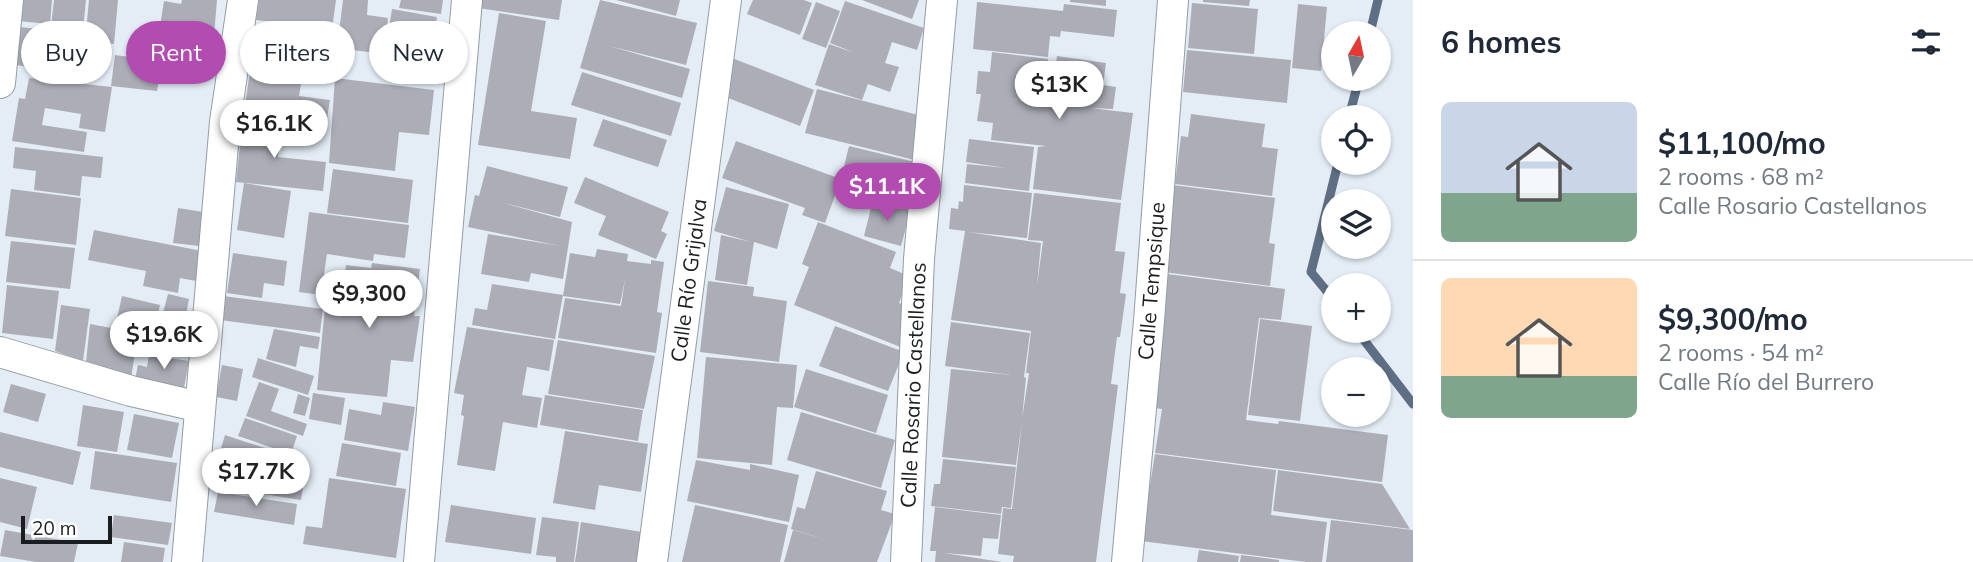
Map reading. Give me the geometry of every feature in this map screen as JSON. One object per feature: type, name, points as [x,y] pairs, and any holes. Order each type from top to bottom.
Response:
[{"type":"street","points":[[0,83],[8,0]]},
{"type":"street","points":[[187,562],[225,122],[243,0]]},
{"type":"street","points":[[419,562],[467,0]]},
{"type":"street","name":"Calle Río Grijalva","points":[[652,562],[726,0]]},
{"type":"street","name":"Calle Rosario Castellanos","points":[[906,562],[919,259],[942,0]]},
{"type":"street","name":"Calle Tempsique","points":[[1127,562],[1149,321],[1173,0]]},
{"type":"street","points":[[0,352],[131,391],[200,407]]},
{"type":"building","points":[[18,0],[52,0],[50,21],[17,21]]},
{"type":"building","points":[[54,0],[86,0],[84,21],[52,21]]},
{"type":"building","points":[[89,0],[118,0],[114,44],[112,21],[87,21]]},
{"type":"building","points":[[182,0],[217,0],[215,21],[161,21],[164,1],[181,4]]},
{"type":"building","points":[[259,0],[336,0],[333,21],[256,20]]},
{"type":"building","points":[[343,0],[368,0],[367,15],[388,18],[388,21],[369,21],[369,52],[355,50],[355,21],[340,21]]},
{"type":"building","points":[[401,0],[443,0],[441,14],[399,8]]},
{"type":"building","points":[[479,0],[562,0],[559,20],[478,8]]},
{"type":"building","points":[[600,0],[697,23],[686,65],[609,46],[690,69],[682,98],[580,68]]},
{"type":"building","points":[[616,0],[680,0],[676,16]]},
{"type":"building","points":[[753,0],[804,0],[812,3],[800,35],[747,14]]},
{"type":"building","points":[[862,0],[919,0],[912,19]]},
{"type":"building","points":[[1106,0],[1106,6],[1070,2]]},
{"type":"building","points":[[1203,0],[1250,0],[1249,6]]},
{"type":"building","points":[[845,1],[924,28],[917,50],[892,42],[885,63],[899,67],[890,92],[868,84],[862,100],[815,85],[829,44],[855,53],[830,43]]},
{"type":"building","points":[[816,2],[840,11],[826,48],[802,39]]},
{"type":"building","points":[[977,2],[1063,11],[1064,4],[1117,10],[1114,37],[1061,31],[1060,37],[1050,36],[1048,57],[973,49]]},
{"type":"building","points":[[1192,3],[1258,9],[1254,54],[1188,48]]},
{"type":"building","points":[[1298,4],[1327,7],[1326,21],[1321,21],[1321,71],[1292,68]]},
{"type":"building","points":[[392,9],[437,17],[436,21],[390,21]]},
{"type":"building","points":[[499,13],[546,21],[531,111],[577,118],[570,159],[478,145]]},
{"type":"building","points":[[20,27],[21,27],[21,66],[15,65]]},
{"type":"building","points":[[1187,50],[1291,60],[1287,103],[1183,92]]},
{"type":"building","points":[[992,52],[1048,59],[1043,102],[1012,99],[1052,104],[1044,101],[1049,64],[1056,64],[1057,56],[1106,63],[1103,85],[1116,87],[1113,109],[1090,108],[1133,113],[1121,200],[1033,189],[1038,147],[1046,146],[991,140],[993,123],[977,121],[981,94],[976,94],[978,71],[990,72]]},
{"type":"building","points":[[115,55],[126,56],[126,84],[158,84],[157,91],[111,86]]},
{"type":"building","points":[[732,58],[814,90],[800,126],[718,94]]},
{"type":"building","points":[[582,72],[681,103],[671,136],[571,105]]},
{"type":"building","points":[[355,80],[434,90],[429,135],[399,132],[395,171],[329,163],[335,84],[355,84]]},
{"type":"building","points":[[28,84],[112,87],[105,132],[79,128],[81,114],[45,108],[42,125],[87,132],[84,152],[12,141],[19,98],[25,99]]},
{"type":"building","points":[[248,84],[301,84],[299,96],[330,100],[326,125],[244,113]]},
{"type":"building","points":[[817,89],[930,118],[919,161],[805,133]]},
{"type":"building","points":[[1191,114],[1265,124],[1262,147],[1278,149],[1272,196],[1175,184],[1181,136],[1188,137]]},
{"type":"building","points":[[243,117],[282,122],[278,157],[326,162],[323,191],[236,182]]},
{"type":"building","points":[[603,119],[667,140],[658,167],[593,146]]},
{"type":"building","points":[[969,139],[1034,147],[1029,191],[965,183],[967,164],[1006,168],[966,162]]},
{"type":"building","points":[[736,141],[841,179],[825,223],[802,215],[805,208],[722,178]]},
{"type":"building","points":[[849,146],[919,163],[911,196],[841,179]]},
{"type":"building","points":[[15,147],[103,157],[101,178],[82,176],[80,196],[34,190],[36,171],[13,168]]},
{"type":"building","points":[[487,166],[568,187],[560,217],[500,202],[572,222],[563,279],[531,273],[529,282],[481,274],[488,234],[560,246],[468,227],[475,195],[479,196]]},
{"type":"building","points":[[333,169],[413,180],[408,223],[327,213]]},
{"type":"building","points":[[585,177],[669,212],[661,231],[667,234],[656,259],[598,235],[606,216],[574,203]]},
{"type":"building","points":[[244,183],[291,191],[284,238],[237,230]]},
{"type":"building","points":[[964,185],[1032,193],[1027,238],[967,232],[1041,243],[1037,285],[1043,241],[1028,240],[1034,193],[1121,203],[1115,251],[1125,252],[1120,293],[1126,294],[1111,384],[1118,385],[1096,562],[1013,562],[1014,556],[998,554],[1003,508],[1012,509],[1022,422],[1016,465],[942,457],[951,369],[1011,375],[945,366],[951,322],[1030,333],[1024,377],[1022,419],[1029,373],[1026,373],[1031,331],[951,320],[965,231],[949,229],[951,208],[958,209],[959,201],[963,202]]},
{"type":"building","points":[[1173,185],[1275,198],[1269,243],[1275,244],[1270,286],[1164,272]]},
{"type":"building","points":[[726,187],[789,204],[777,249],[754,242],[747,285],[715,280],[721,235],[751,242],[714,231]]},
{"type":"building","points":[[11,189],[81,198],[76,245],[5,236]]},
{"type":"building","points":[[873,200],[911,210],[901,246],[864,236]]},
{"type":"building","points":[[178,208],[203,212],[199,246],[173,243]]},
{"type":"building","points":[[309,212],[409,225],[405,258],[374,254],[373,261],[327,254],[321,295],[299,292]]},
{"type":"building","points":[[818,222],[896,252],[890,268],[909,276],[899,303],[905,305],[903,348],[794,305],[809,267],[802,264]]},
{"type":"building","points":[[94,230],[202,251],[196,281],[180,278],[178,293],[143,286],[146,271],[88,260]]},
{"type":"building","points":[[11,241],[75,248],[70,289],[6,282]]},
{"type":"building","points":[[597,249],[628,254],[627,261],[651,264],[651,260],[664,262],[657,312],[662,313],[656,353],[558,338],[565,298],[621,306],[625,279],[620,304],[563,296],[570,253],[595,257]]},
{"type":"building","points":[[233,253],[287,261],[284,286],[264,283],[262,298],[227,293]]},
{"type":"building","points":[[372,263],[420,269],[414,316],[420,316],[413,362],[391,360],[387,397],[317,390],[325,306],[341,308],[346,265],[371,268]]},
{"type":"building","points":[[1167,274],[1285,289],[1281,320],[1259,318],[1246,420],[1278,424],[1279,421],[1388,435],[1382,482],[1155,453],[1162,409],[1155,408],[1161,361],[1155,361]]},
{"type":"building","points":[[708,281],[754,287],[753,296],[787,301],[779,362],[700,352]]},
{"type":"building","points":[[492,284],[563,295],[555,339],[472,325],[475,308],[487,310]]},
{"type":"building","points":[[7,285],[59,291],[53,339],[2,333]]},
{"type":"building","points":[[168,294],[189,299],[185,319],[163,313]]},
{"type":"building","points":[[122,296],[160,305],[154,332],[116,323]]},
{"type":"building","points":[[223,296],[323,309],[320,333],[220,320]]},
{"type":"building","points":[[61,305],[90,309],[83,361],[55,351]]},
{"type":"building","points":[[1260,319],[1312,326],[1300,421],[1248,415]]},
{"type":"building","points":[[90,324],[138,333],[131,379],[86,362]]},
{"type":"building","points":[[835,326],[904,352],[888,391],[819,366]]},
{"type":"building","points":[[467,327],[554,340],[549,371],[527,367],[522,395],[542,398],[537,428],[503,422],[495,471],[457,465],[464,395],[454,393]]},
{"type":"building","points":[[163,329],[185,333],[182,349],[160,345]]},
{"type":"building","points":[[274,329],[320,337],[318,349],[300,346],[296,367],[266,359]]},
{"type":"building","points":[[558,340],[655,356],[644,409],[548,394]]},
{"type":"building","points":[[149,355],[189,361],[184,388],[135,379],[138,365],[147,367]]},
{"type":"building","points":[[706,357],[797,365],[793,408],[777,407],[772,465],[697,458]]},
{"type":"building","points":[[258,358],[314,376],[308,395],[252,377]]},
{"type":"building","points":[[222,365],[243,369],[237,401],[216,397]]},
{"type":"building","points":[[806,369],[888,395],[876,433],[794,407]]},
{"type":"building","points":[[259,382],[279,389],[271,411],[307,424],[303,436],[246,416]]},
{"type":"building","points":[[11,384],[46,394],[38,422],[3,412]]},
{"type":"building","points":[[313,393],[345,398],[341,425],[309,419]]},
{"type":"building","points":[[298,394],[310,398],[305,416],[293,413]]},
{"type":"building","points":[[545,395],[643,410],[638,441],[540,425]]},
{"type":"building","points":[[383,402],[415,407],[408,451],[344,440],[349,409],[381,415]]},
{"type":"building","points":[[83,405],[124,412],[117,452],[77,446]]},
{"type":"building","points":[[801,412],[895,440],[881,488],[787,460]]},
{"type":"building","points":[[134,414],[179,423],[172,458],[127,450]]},
{"type":"building","points":[[245,418],[297,436],[291,454],[238,436]]},
{"type":"building","points":[[565,431],[648,444],[641,492],[599,485],[595,510],[553,503]]},
{"type":"building","points":[[0,432],[81,452],[73,485],[0,467]]},
{"type":"building","points":[[225,435],[289,456],[282,477],[216,465]]},
{"type":"building","points":[[342,443],[401,453],[396,486],[336,476]]},
{"type":"building","points":[[95,451],[177,463],[171,502],[90,489]]},
{"type":"building","points":[[1155,454],[1276,470],[1271,515],[1327,522],[1322,562],[1141,541]]},
{"type":"building","points":[[943,459],[1016,467],[1011,508],[1002,507],[1001,514],[931,506],[934,484],[940,484]]},
{"type":"building","points":[[696,460],[750,470],[750,464],[799,475],[789,522],[687,501]]},
{"type":"building","points":[[210,466],[304,481],[301,500],[207,485]]},
{"type":"building","points":[[1278,470],[1382,484],[1410,529],[1273,511]]},
{"type":"building","points":[[816,471],[887,491],[881,510],[895,514],[877,562],[784,562],[793,530],[830,541],[791,529],[797,507],[805,509]]},
{"type":"building","points":[[0,478],[37,487],[27,529],[0,522]]},
{"type":"building","points":[[329,478],[406,489],[396,558],[303,544],[306,526],[322,528]]},
{"type":"building","points":[[218,492],[297,504],[294,525],[214,512]]},
{"type":"building","points":[[451,505],[536,518],[531,554],[445,542]]},
{"type":"building","points":[[695,505],[788,525],[780,562],[682,562]]},
{"type":"building","points":[[935,507],[1001,515],[998,539],[983,538],[981,556],[944,553],[1002,562],[935,562],[936,551],[930,551]]},
{"type":"building","points":[[114,515],[172,523],[168,545],[111,537]]},
{"type":"building","points":[[542,517],[579,522],[574,562],[556,562],[556,557],[536,555]]},
{"type":"building","points":[[1331,520],[1413,530],[1413,562],[1326,562]]},
{"type":"building","points":[[581,522],[642,532],[638,562],[575,562]]},
{"type":"building","points":[[5,530],[78,543],[74,562],[36,562],[0,556]]},
{"type":"building","points":[[124,542],[165,548],[163,562],[121,562]]},
{"type":"building","points":[[1199,550],[1239,556],[1238,562],[1197,562]]},
{"type":"building","points":[[1241,555],[1279,560],[1279,562],[1240,562]]},
{"type":"waterway","points":[[1373,21],[1378,0]]},
{"type":"waterway","points":[[1352,105],[1356,91]]},
{"type":"waterway","points":[[1321,284],[1311,272],[1335,175]]},
{"type":"waterway","points":[[1366,343],[1413,404]]}]
